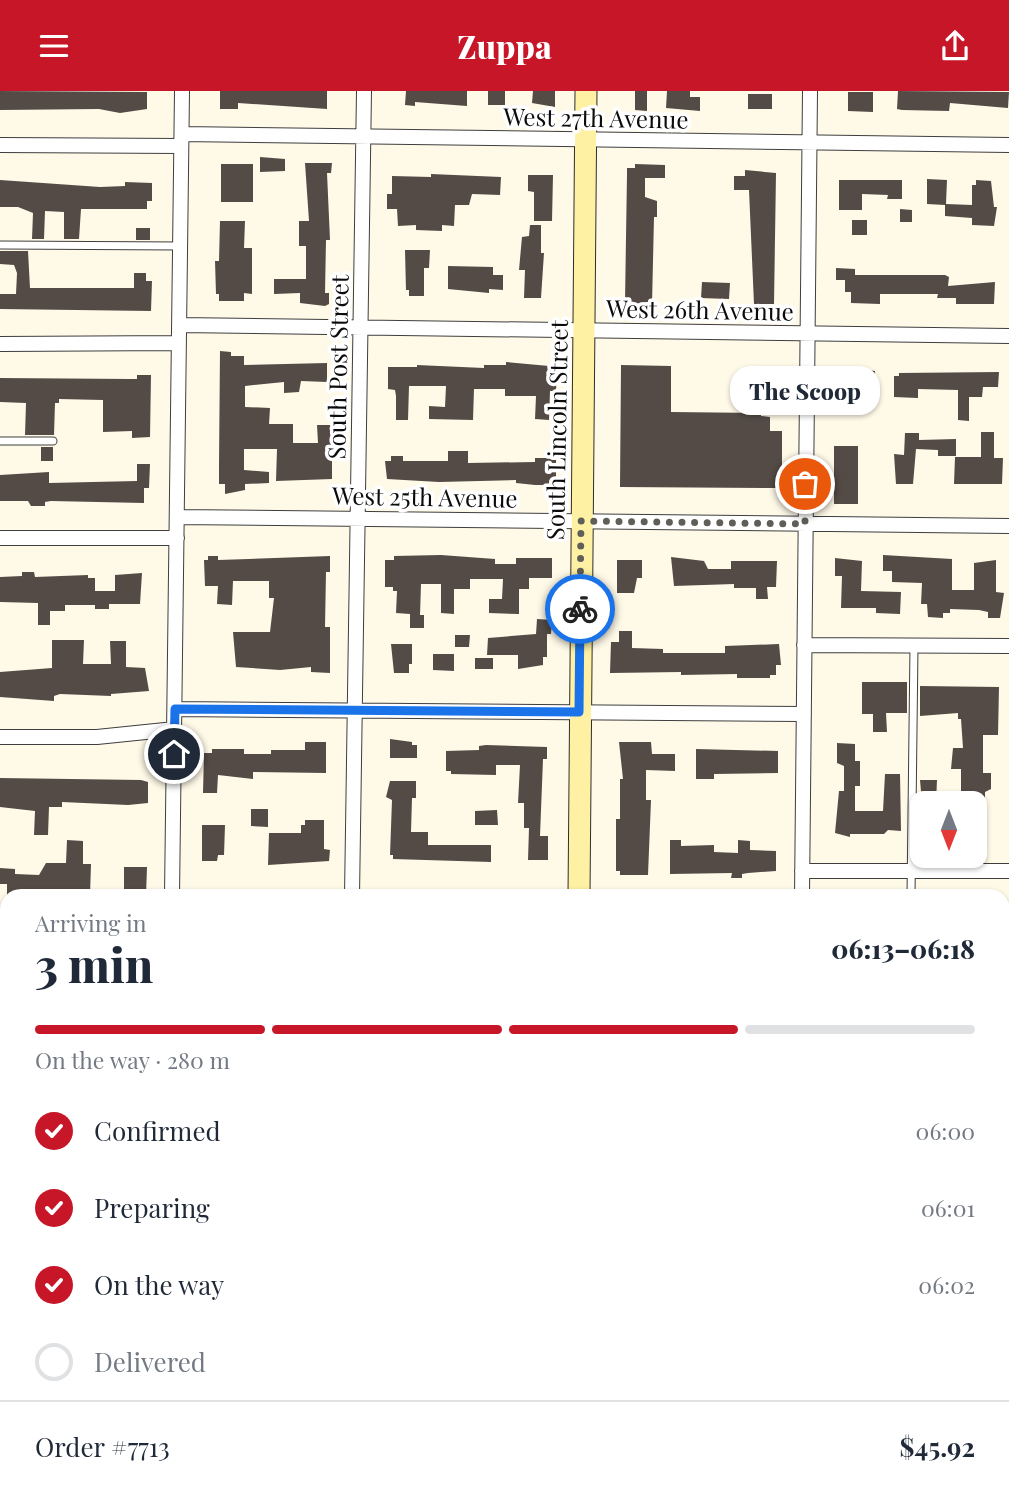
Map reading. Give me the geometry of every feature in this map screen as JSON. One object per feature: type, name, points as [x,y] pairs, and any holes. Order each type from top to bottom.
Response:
[{"type":"street","points":[[173,889],[182,91]]},
{"type":"street","name":"South Post Street","points":[[352,889],[364,91]]},
{"type":"street","name":"South Lincoln Street","points":[[579,889],[586,91]]},
{"type":"street","points":[[802,889],[810,91]]},
{"type":"street","name":"West 27th Avenue","points":[[0,145],[364,136],[1009,145]]},
{"type":"street","name":"West 26th Avenue","points":[[180,325],[1009,336]]},
{"type":"street","points":[[0,344],[179,342]]},
{"type":"street","name":"West 25th Avenue","points":[[177,517],[1009,526]]},
{"type":"street","points":[[0,538],[177,538]]},
{"type":"street","points":[[804,645],[1009,646]]},
{"type":"street","points":[[175,709],[804,714]]},
{"type":"street","points":[[0,737],[97,737],[175,729]]},
{"type":"street","points":[[802,870],[1009,871]]},
{"type":"lane","points":[[0,245],[180,246]]},
{"type":"lane","points":[[0,441],[53,441]]},
{"type":"lane","points":[[911,889],[914,645]]},
{"type":"building","points":[[0,91],[147,92],[147,109],[120,113],[99,109],[0,110]]},
{"type":"building","points":[[220,91],[327,91],[327,109],[238,103],[238,109],[220,109]]},
{"type":"building","points":[[406,91],[467,91],[467,106],[415,102],[415,106],[405,105]]},
{"type":"building","points":[[488,91],[505,91],[505,105],[488,105]]},
{"type":"building","points":[[533,91],[555,91],[555,107],[532,103]]},
{"type":"building","points":[[635,91],[647,91],[647,111],[635,110]]},
{"type":"building","points":[[667,91],[690,91],[690,97],[700,97],[700,111],[666,108]]},
{"type":"building","points":[[898,91],[1009,92],[1008,108],[950,103],[949,111],[902,110],[897,109]]},
{"type":"building","points":[[848,92],[873,92],[873,112],[848,111]]},
{"type":"building","points":[[748,94],[772,94],[772,109],[748,109]]},
{"type":"building","points":[[260,157],[285,159],[285,171],[260,172]]},
{"type":"building","points":[[305,163],[332,163],[331,173],[327,173],[330,240],[326,240],[325,293],[329,293],[329,304],[325,306],[300,303],[300,293],[274,294],[274,279],[306,279],[306,246],[299,246],[299,221],[309,221]]},
{"type":"building","points":[[221,164],[253,164],[253,202],[221,202]]},
{"type":"building","points":[[635,164],[665,165],[665,178],[645,178],[645,197],[657,201],[657,217],[654,217],[652,305],[625,302],[627,168],[635,168]]},
{"type":"building","points":[[745,170],[776,173],[774,304],[754,304],[749,190],[734,190],[734,176],[745,176]]},
{"type":"building","points":[[431,174],[501,177],[500,195],[472,194],[469,205],[455,205],[454,226],[442,225],[442,231],[416,230],[416,225],[398,226],[397,209],[387,209],[387,194],[392,194],[392,176],[431,177]]},
{"type":"building","points":[[528,175],[553,175],[552,221],[534,221],[534,192],[528,191]]},
{"type":"building","points":[[927,179],[947,180],[946,204],[972,205],[972,185],[976,185],[976,180],[991,181],[994,207],[997,207],[994,226],[972,225],[972,218],[945,216],[945,205],[927,204]]},
{"type":"building","points":[[0,180],[100,187],[125,186],[125,182],[152,183],[152,201],[147,201],[147,209],[81,209],[79,239],[64,239],[64,212],[45,211],[44,239],[32,239],[33,213],[18,207],[0,207]]},
{"type":"building","points":[[839,180],[902,180],[902,199],[887,199],[888,195],[862,194],[862,210],[839,210]]},
{"type":"building","points":[[900,209],[912,210],[912,222],[900,222]]},
{"type":"building","points":[[852,220],[867,220],[867,235],[852,235]]},
{"type":"building","points":[[220,221],[245,221],[244,248],[252,248],[252,294],[244,293],[244,301],[219,301],[219,294],[216,294],[215,261],[219,261]]},
{"type":"building","points":[[530,225],[541,225],[541,253],[544,253],[541,298],[524,298],[525,270],[519,270],[522,237],[529,236]]},
{"type":"building","points":[[136,228],[150,228],[150,240],[136,240]]},
{"type":"building","points":[[405,250],[430,250],[429,268],[424,268],[424,296],[409,296],[409,290],[406,290]]},
{"type":"building","points":[[0,251],[28,251],[30,288],[134,288],[134,273],[146,273],[146,281],[152,281],[151,311],[0,309],[0,294],[16,294],[17,273],[14,265],[0,264]]},
{"type":"building","points":[[448,266],[493,267],[493,275],[503,275],[503,290],[489,289],[489,293],[448,289]]},
{"type":"building","points":[[836,268],[855,269],[855,275],[945,275],[949,277],[948,286],[995,282],[994,304],[956,304],[956,298],[937,298],[938,294],[880,294],[880,304],[851,303],[851,292],[845,292],[845,280],[836,280]]},
{"type":"building","points":[[702,282],[730,283],[729,299],[701,298]]},
{"type":"building","points":[[220,351],[231,352],[231,356],[244,356],[244,365],[327,363],[327,382],[301,381],[299,392],[284,393],[284,382],[245,386],[245,407],[270,408],[269,424],[293,424],[293,443],[318,443],[317,425],[332,425],[332,479],[276,481],[277,449],[244,449],[244,470],[269,472],[269,483],[245,484],[245,490],[225,494],[225,484],[219,484]]},
{"type":"building","points":[[506,362],[549,366],[549,370],[557,370],[556,391],[550,391],[549,420],[535,419],[536,396],[505,396],[505,389],[474,389],[473,420],[429,419],[429,406],[445,407],[446,386],[409,386],[408,420],[396,420],[396,396],[395,390],[388,389],[388,367],[417,365],[484,368],[484,365],[506,365]]},
{"type":"building","points":[[621,365],[671,366],[671,412],[761,413],[761,416],[770,417],[770,431],[782,431],[782,488],[620,487]]},
{"type":"building","points":[[850,368],[875,371],[874,388],[862,387],[862,393],[850,393],[850,412],[836,412],[836,370]]},
{"type":"building","points":[[999,372],[998,387],[983,387],[982,397],[969,397],[969,421],[958,420],[958,390],[918,389],[918,398],[894,397],[894,376],[899,376],[899,373]]},
{"type":"building","points":[[137,375],[151,375],[150,437],[132,438],[132,431],[103,432],[103,400],[59,399],[59,403],[55,403],[54,435],[25,435],[26,403],[0,402],[0,378],[137,379]]},
{"type":"building","points":[[981,432],[994,432],[994,458],[1003,458],[1002,484],[954,484],[955,457],[981,457]]},
{"type":"building","points":[[905,433],[919,433],[919,440],[956,439],[956,456],[938,456],[938,450],[916,449],[913,484],[896,484],[894,454],[904,455]]},
{"type":"building","points":[[834,446],[858,446],[858,504],[834,504]]},
{"type":"building","points":[[41,447],[53,447],[53,461],[41,461]]},
{"type":"building","points":[[448,451],[468,451],[468,463],[535,462],[535,458],[551,458],[556,460],[556,482],[551,481],[551,485],[535,485],[516,483],[516,480],[439,482],[387,479],[385,461],[391,461],[391,456],[403,456],[403,461],[448,461]]},
{"type":"building","points":[[137,464],[150,464],[149,488],[144,488],[144,503],[51,501],[45,502],[45,506],[31,506],[28,501],[0,501],[0,475],[49,472],[49,483],[137,481]]},
{"type":"building","points":[[441,555],[495,559],[495,564],[516,564],[516,558],[552,558],[552,578],[529,578],[529,589],[519,589],[519,614],[489,613],[489,599],[502,599],[503,579],[470,579],[470,589],[454,589],[454,614],[441,613],[441,584],[421,584],[420,615],[424,615],[424,628],[410,628],[410,614],[396,613],[397,591],[393,591],[393,587],[385,587],[385,560],[394,560],[394,556]]},
{"type":"building","points":[[883,555],[952,559],[952,590],[974,590],[974,563],[996,560],[996,592],[1004,593],[1000,618],[988,618],[988,612],[979,610],[950,609],[950,613],[943,613],[943,618],[928,617],[927,604],[921,604],[922,583],[892,582],[892,571],[883,571]]},
{"type":"building","points":[[208,556],[218,556],[218,560],[330,556],[330,572],[326,572],[325,627],[330,627],[330,673],[311,672],[311,667],[280,670],[236,667],[233,632],[270,632],[274,598],[269,598],[269,581],[233,581],[232,605],[217,604],[218,586],[205,586],[204,560],[208,560]]},
{"type":"building","points":[[671,557],[704,561],[708,569],[731,569],[731,561],[777,561],[776,587],[767,587],[768,599],[756,599],[756,588],[734,588],[734,584],[674,586]]},
{"type":"building","points":[[835,558],[862,561],[861,591],[901,592],[900,614],[876,613],[876,608],[841,608],[842,576],[835,576]]},
{"type":"building","points":[[617,560],[642,560],[642,578],[637,578],[634,593],[617,593]]},
{"type":"building","points":[[22,572],[34,572],[35,577],[88,575],[88,578],[95,578],[95,591],[115,591],[115,575],[142,573],[140,604],[109,604],[109,609],[95,609],[95,605],[65,605],[65,611],[50,611],[50,625],[38,625],[38,603],[0,602],[0,577],[22,576]]},
{"type":"building","points":[[537,619],[552,620],[551,634],[547,634],[547,657],[543,657],[543,665],[518,669],[518,655],[487,655],[488,638],[536,634]]},
{"type":"building","points":[[619,631],[632,631],[632,648],[663,649],[663,653],[725,653],[725,646],[779,644],[781,665],[776,665],[776,675],[770,675],[770,678],[737,678],[737,674],[681,675],[681,672],[610,673],[611,642],[619,642]]},
{"type":"building","points":[[455,635],[470,635],[469,647],[455,647]]},
{"type":"building","points":[[52,640],[84,640],[83,664],[111,664],[110,641],[126,641],[126,667],[145,668],[149,691],[111,696],[60,694],[54,696],[54,701],[0,697],[0,672],[52,668]]},
{"type":"building","points":[[391,644],[412,644],[409,673],[394,673]]},
{"type":"building","points":[[433,654],[454,654],[454,671],[433,670]]},
{"type":"building","points":[[475,658],[493,658],[493,669],[475,669]]},
{"type":"building","points":[[862,682],[907,682],[907,713],[886,713],[887,732],[873,732],[873,714],[862,714]]},
{"type":"building","points":[[920,686],[999,687],[998,735],[983,735],[983,773],[991,773],[991,789],[961,791],[961,769],[951,769],[953,748],[963,748],[961,719],[958,719],[958,713],[920,716]]},
{"type":"building","points":[[390,739],[417,745],[417,758],[390,758]]},
{"type":"building","points":[[305,742],[326,742],[326,773],[253,772],[253,779],[218,775],[217,793],[203,793],[204,753],[212,753],[212,749],[244,749],[244,754],[271,754],[271,750],[305,750]]},
{"type":"building","points":[[619,742],[651,742],[652,754],[675,754],[675,771],[646,770],[646,800],[651,800],[648,875],[620,875],[620,871],[616,871],[616,819],[620,819],[620,779],[623,779]]},
{"type":"building","points":[[837,743],[855,744],[855,761],[860,761],[860,786],[855,786],[855,811],[883,811],[885,774],[900,774],[901,831],[850,834],[850,837],[835,833],[839,791],[844,791],[844,766],[837,763]]},
{"type":"building","points":[[479,746],[547,747],[547,759],[543,759],[540,836],[548,836],[548,860],[528,860],[529,828],[524,828],[524,803],[518,803],[520,765],[496,765],[496,775],[451,774],[451,771],[446,771],[446,751],[479,750]]},
{"type":"building","points":[[696,749],[778,751],[778,773],[714,774],[714,779],[696,779]]},
{"type":"building","points":[[0,778],[141,780],[148,782],[148,803],[128,805],[62,802],[62,807],[49,807],[48,835],[34,835],[35,811],[0,807]]},
{"type":"building","points":[[920,780],[937,780],[937,791],[921,791]]},
{"type":"building","points":[[390,781],[416,781],[416,798],[412,798],[411,832],[428,832],[428,845],[491,845],[491,862],[393,859],[393,855],[390,855],[392,800],[386,797]]},
{"type":"building","points":[[251,809],[268,809],[268,827],[251,826]]},
{"type":"building","points":[[497,810],[498,825],[475,825],[475,811]]},
{"type":"building","points":[[305,820],[324,820],[324,849],[330,850],[329,861],[268,865],[269,833],[301,833],[301,825],[305,825]]},
{"type":"building","points":[[202,825],[225,825],[224,855],[218,855],[217,861],[202,861]]},
{"type":"building","points":[[67,840],[83,841],[83,864],[91,864],[90,889],[7,889],[7,884],[0,884],[0,868],[15,869],[15,874],[39,875],[46,863],[66,863]]},
{"type":"building","points":[[670,840],[681,840],[681,846],[714,845],[714,852],[738,853],[738,840],[750,841],[750,850],[776,851],[776,871],[742,874],[742,878],[731,878],[732,873],[670,874]]},
{"type":"building","points":[[124,867],[147,867],[146,889],[124,889]]},
{"type":"way so far","points":[[580,609],[581,521],[805,524],[805,484]]},
{"type":"place","name":"The Scoop","points":[[805,484]]},
{"type":"route","points":[[174,754],[175,709],[579,712],[580,609]]}]
